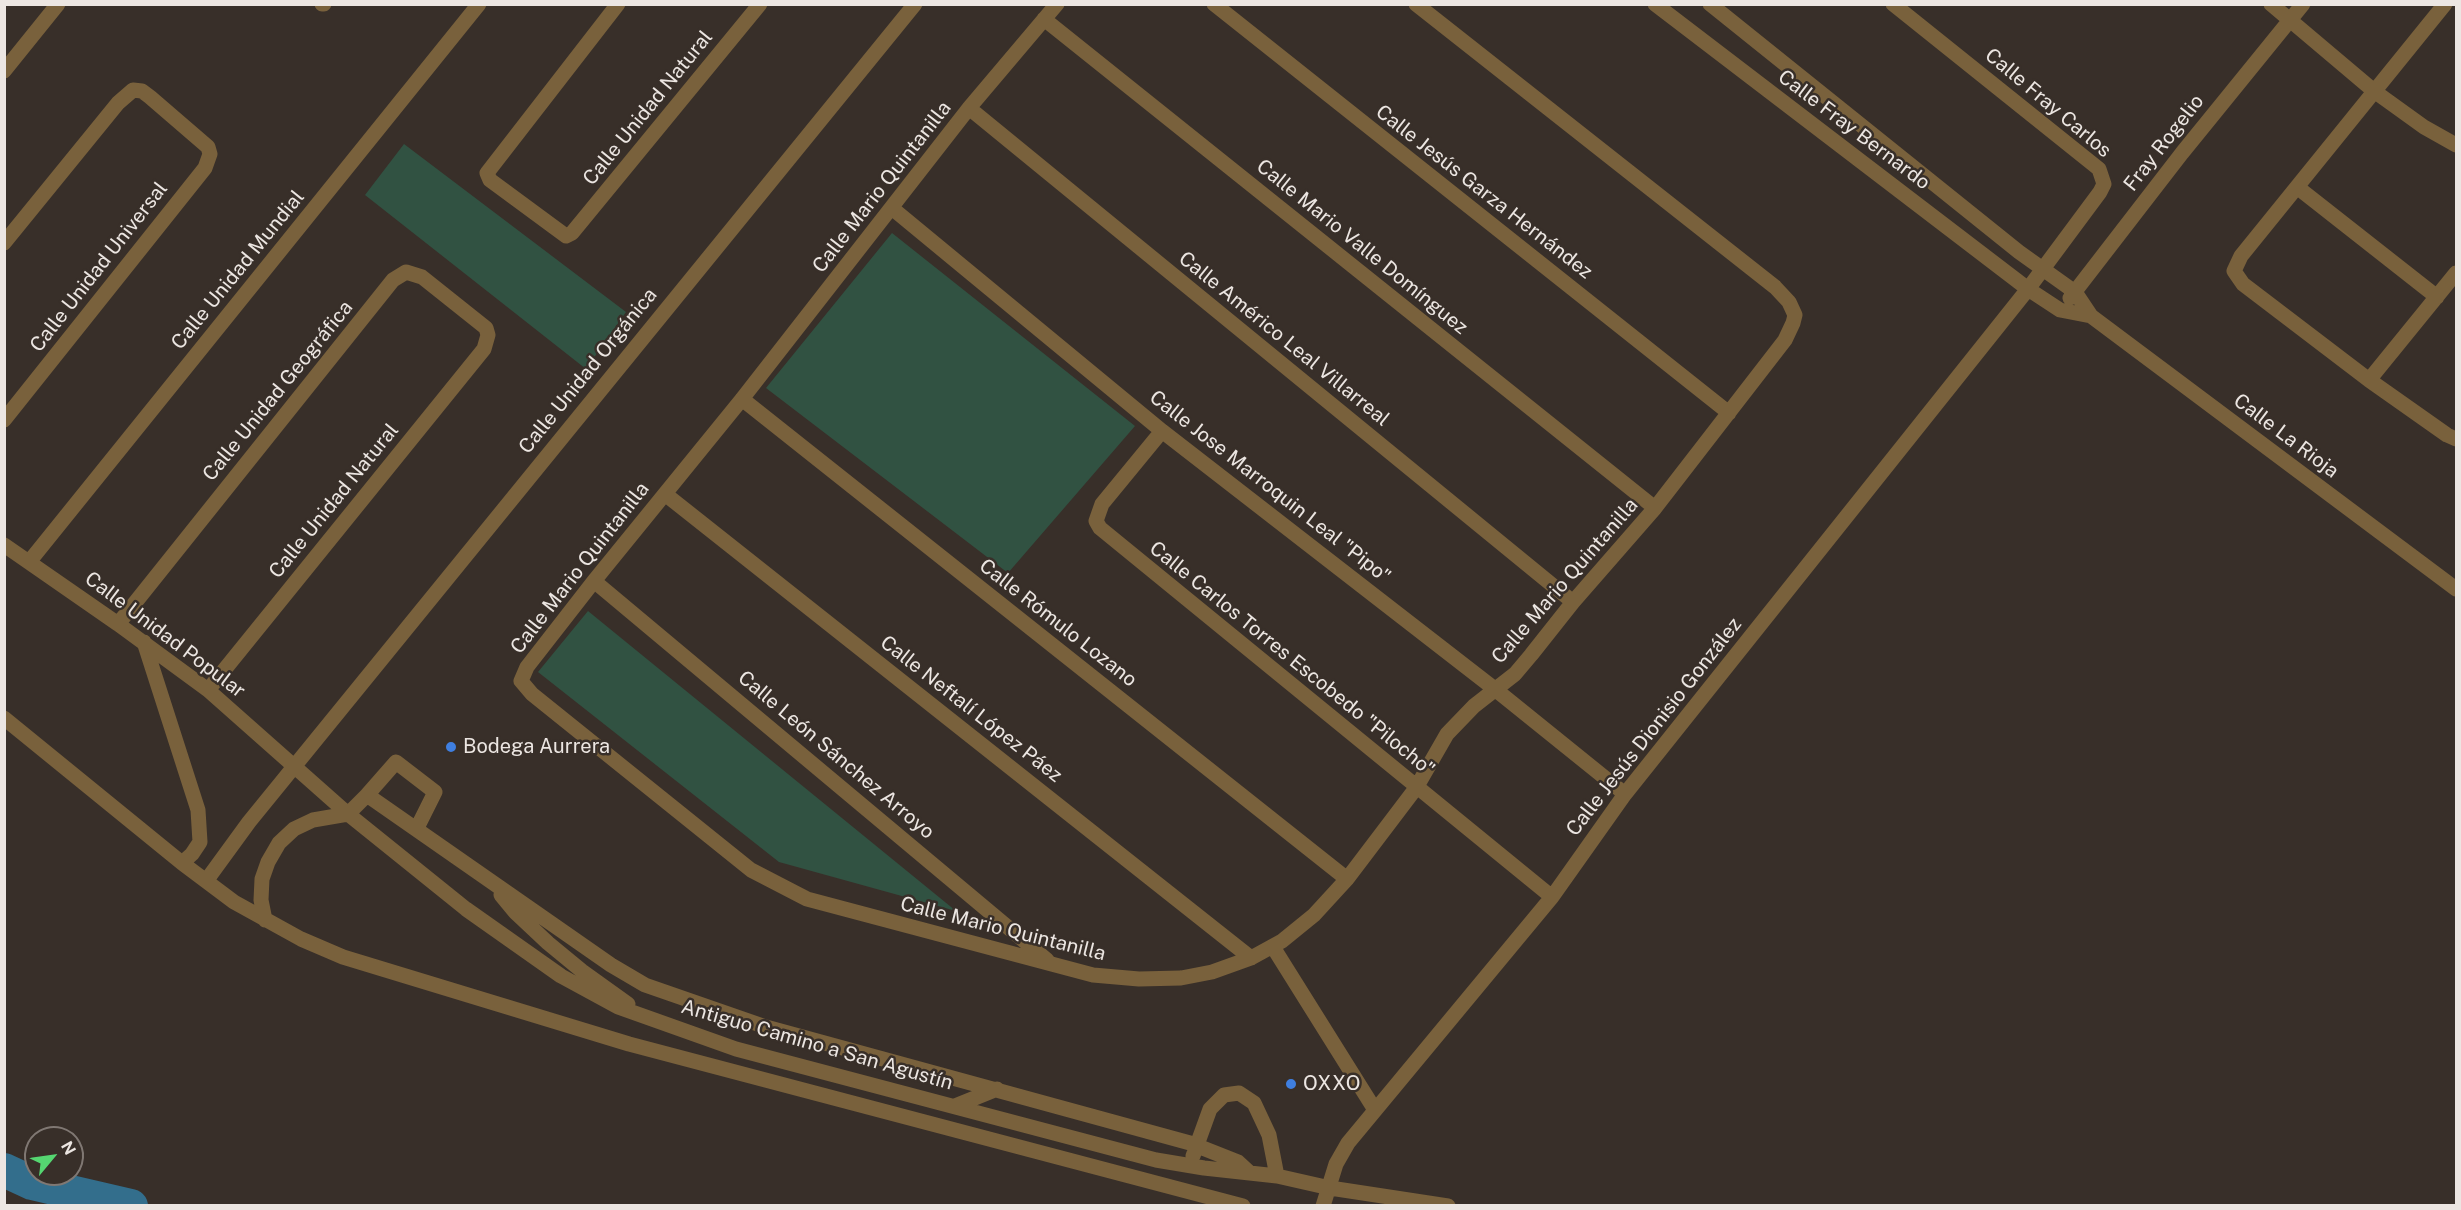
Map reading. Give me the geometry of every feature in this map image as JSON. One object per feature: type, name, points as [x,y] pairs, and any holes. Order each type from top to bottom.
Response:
[{"type":"street","points":[[4,71],[58,4]]},
{"type":"street","name":"Calle Unidad Mundial","points":[[29,562],[479,4]]},
{"type":"street","name":"Calle Unidad Natural","points":[[618,4],[487,173],[490,180],[566,236],[572,233],[760,4]]},
{"type":"street","name":"Calle Unidad Orgánica","points":[[206,881],[295,765],[915,4]]},
{"type":"street","name":"Calle Mario Quintanilla","points":[[1057,4],[969,108],[893,209],[594,581],[524,673],[521,681],[532,694],[751,870],[807,899],[1093,975],[1139,979],[1181,978],[1212,972],[1251,958],[1273,947],[1314,915],[1347,879],[1416,788],[1447,734],[1474,706],[1515,674],[1573,602],[1655,508],[1790,331],[1795,315],[1789,302],[1775,287],[1416,4]]},
{"type":"street","name":"Calle Jesús Garza Hernández","points":[[1214,4],[1729,413]]},
{"type":"street","name":"Calle Fray Bernardo","points":[[1655,4],[2034,280]]},
{"type":"street","name":"Calle Fray Bernardo","points":[[1710,4],[2034,280]]},
{"type":"street","name":"Calle Fray Carlos","points":[[1893,4],[2099,169],[2104,184],[2100,192],[2034,280]]},
{"type":"street","points":[[2271,4],[2374,91],[2424,127],[2457,145]]},
{"type":"street","name":"Fray Rogelio","points":[[2060,310],[2303,4]]},
{"type":"street","points":[[2445,4],[2241,256],[2234,271],[2243,284],[2369,381],[2457,439]]},
{"type":"street","name":"Calle Mario Valle Domínguez","points":[[1044,19],[1655,508]]},
{"type":"street","name":"Calle Unidad Universal","points":[[4,243],[118,103],[133,90],[142,91],[150,97],[208,147],[210,154],[205,168],[4,420]]},
{"type":"street","name":"Calle Américo Leal Villarreal","points":[[969,108],[1573,602]]},
{"type":"street","points":[[2297,187],[2437,297]]},
{"type":"street","name":"Calle Jose Marroquin Leal \"Pipo\"","points":[[893,209],[1162,431],[1496,690],[1625,794]]},
{"type":"street","name":"Calle Unidad Geográfica","points":[[118,624],[400,274],[406,272],[422,277],[486,328],[488,335]]},
{"type":"street","points":[[2369,381],[2457,273]]},
{"type":"street","name":"Calle La Rioja","points":[[2034,280],[2074,292],[2091,316],[2457,589]]},
{"type":"street","name":"Calle La Rioja","points":[[2034,280],[2060,310],[2091,316]]},
{"type":"street","name":"Calle Jesús Dionisio González","points":[[1323,1206],[1341,1155],[1375,1110],[1552,897],[1625,794],[2034,280]]},
{"type":"street","name":"Calle Unidad Natural","points":[[208,690],[484,349],[488,335]]},
{"type":"street","name":"Calle Rómulo Lozano","points":[[742,399],[1347,879]]},
{"type":"street","name":"Calle Carlos Torres Escobedo \"Pilocho\"","points":[[1162,431],[1102,504],[1096,521],[1100,528],[1552,897]]},
{"type":"street","name":"Calle Neftalí López Páez","points":[[666,494],[1251,958]]},
{"type":"street","name":"Calle Unidad Popular","points":[[4,545],[144,642],[208,690],[295,765]]},
{"type":"street","name":"Calle León Sánchez Arroyo","points":[[594,581],[1049,962]]},
{"type":"street","points":[[144,642],[198,810],[200,842],[182,863]]},
{"type":"street","points":[[4,718],[182,863],[234,902],[265,920],[343,957],[629,1044],[1243,1206]]},
{"type":"street","points":[[265,920],[261,900],[262,879],[268,861],[279,843],[294,829],[314,820],[348,814],[396,762],[435,792],[417,828]]},
{"type":"street","name":"Antiguo Camino a San Agustín","points":[[295,765],[348,814],[466,909],[561,976],[618,1007],[736,1049],[1156,1160],[1277,1176],[1330,1188],[1448,1206]]},
{"type":"street","points":[[367,795],[611,965],[645,985],[766,1027],[997,1089],[1196,1146],[1238,1162],[1250,1173]]},
{"type":"street","points":[[488,880],[515,912],[548,943],[582,971],[650,1019]]},
{"type":"street","points":[[1273,947],[1375,1110]]},
{"type":"street","points":[[955,1106],[997,1089]]},
{"type":"street","points":[[1189,1166],[1210,1109],[1224,1095],[1239,1093],[1254,1103],[1269,1135],[1277,1176]]},
{"type":"green space","points":[[404,144],[626,312],[586,369],[365,195]]},
{"type":"green space","points":[[892,233],[1135,426],[1008,573],[766,388]]},
{"type":"green space","points":[[588,611],[956,911],[779,862],[538,672]]},
{"type":"waterway","points":[[4,1170],[32,1183],[131,1206]]},
{"type":"place","name":"Bodega Aurrera","points":[[451,747]]},
{"type":"place","name":"OXXO","points":[[1291,1084]]}]
